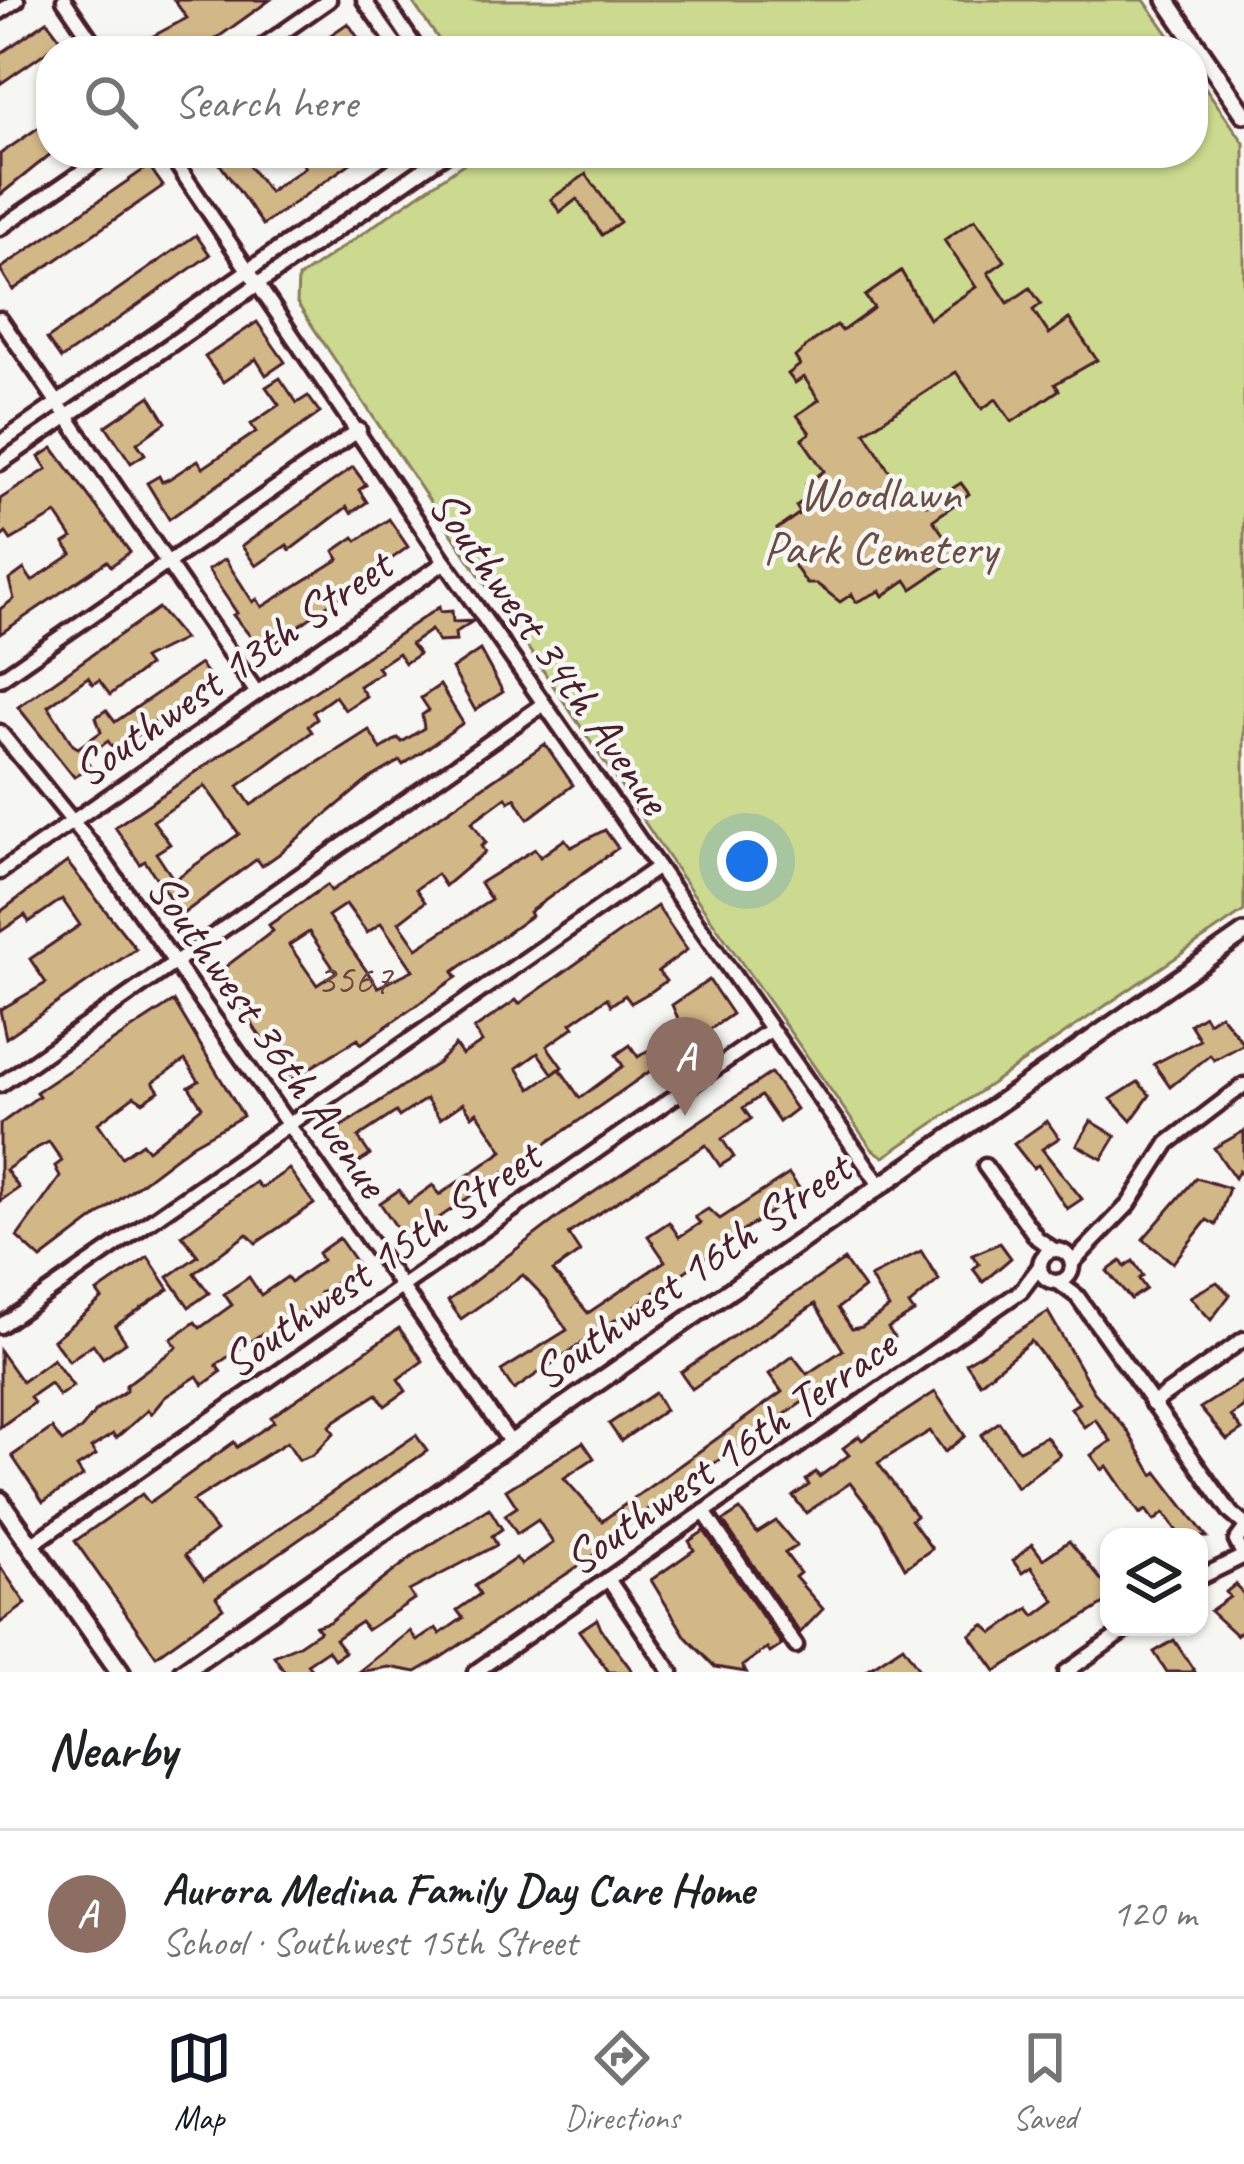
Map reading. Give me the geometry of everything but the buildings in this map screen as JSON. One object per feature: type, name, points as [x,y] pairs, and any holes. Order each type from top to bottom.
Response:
[{"type":"main road","points":[[0,1501],[120,1672]]},
{"type":"street","points":[[0,12],[17,0]]},
{"type":"street","points":[[64,0],[89,36]]},
{"type":"street","points":[[277,36],[329,0]]},
{"type":"street","points":[[364,0],[389,36]]},
{"type":"street","points":[[383,0],[408,36]]},
{"type":"street","points":[[1166,0],[1192,36]]},
{"type":"street","points":[[1208,57],[1241,102]]},
{"type":"street","points":[[0,228],[87,168]]},
{"type":"street","name":"Southwest 34th Avenue","points":[[179,168],[445,562],[880,1185]]},
{"type":"street","points":[[0,443],[395,168]]},
{"type":"street","points":[[0,463],[426,168]]},
{"type":"street","points":[[0,319],[257,693]]},
{"type":"street","points":[[0,679],[359,430]]},
{"type":"street","name":"Southwest 13th Street","points":[[0,872],[445,562]]},
{"type":"street","points":[[0,1084],[544,704]]},
{"type":"street","name":"Southwest 36th Avenue","points":[[0,732],[74,821],[176,962],[511,1443]]},
{"type":"street","points":[[0,1326],[658,867]]},
{"type":"street","name":"Southwest 16th Street","points":[[182,1672],[1244,933]]},
{"type":"street","name":"Southwest 15th Street","points":[[31,1545],[770,1030]]},
{"type":"street","points":[[1054,1281],[1065,1259],[1120,1215],[1168,1143],[1244,1085]]},
{"type":"street","points":[[985,1166],[1037,1238],[1065,1259],[1077,1296],[1231,1513],[1244,1556],[1208,1572]]},
{"type":"street","points":[[1037,1238],[1041,1263],[1054,1281],[1077,1296]]},
{"type":"street","name":"Southwest 16th Terrace","points":[[1025,1289],[1041,1263],[1065,1259]]},
{"type":"street","name":"Southwest 16th Terrace","points":[[475,1672],[1025,1289],[1054,1281]]},
{"type":"street","points":[[1152,1404],[1244,1339]]},
{"type":"street","points":[[704,1512],[796,1646]]},
{"type":"street","points":[[1222,1562],[1240,1533]]},
{"type":"street","points":[[608,1579],[671,1672]]},
{"type":"street","points":[[1066,1672],[1117,1636]]},
{"type":"green space","points":[[411,0],[1144,0],[1169,36],[436,36]]},
{"type":"green space","name":"Woodlawn Park Cemetery","points":[[1208,91],[1244,143],[1244,911],[884,1157],[872,1149],[676,869],[297,303],[298,278],[457,168],[1208,168]]},
{"type":"place","name":"Aurora Medina Family Day Care Home","points":[[685,1116]]}]
